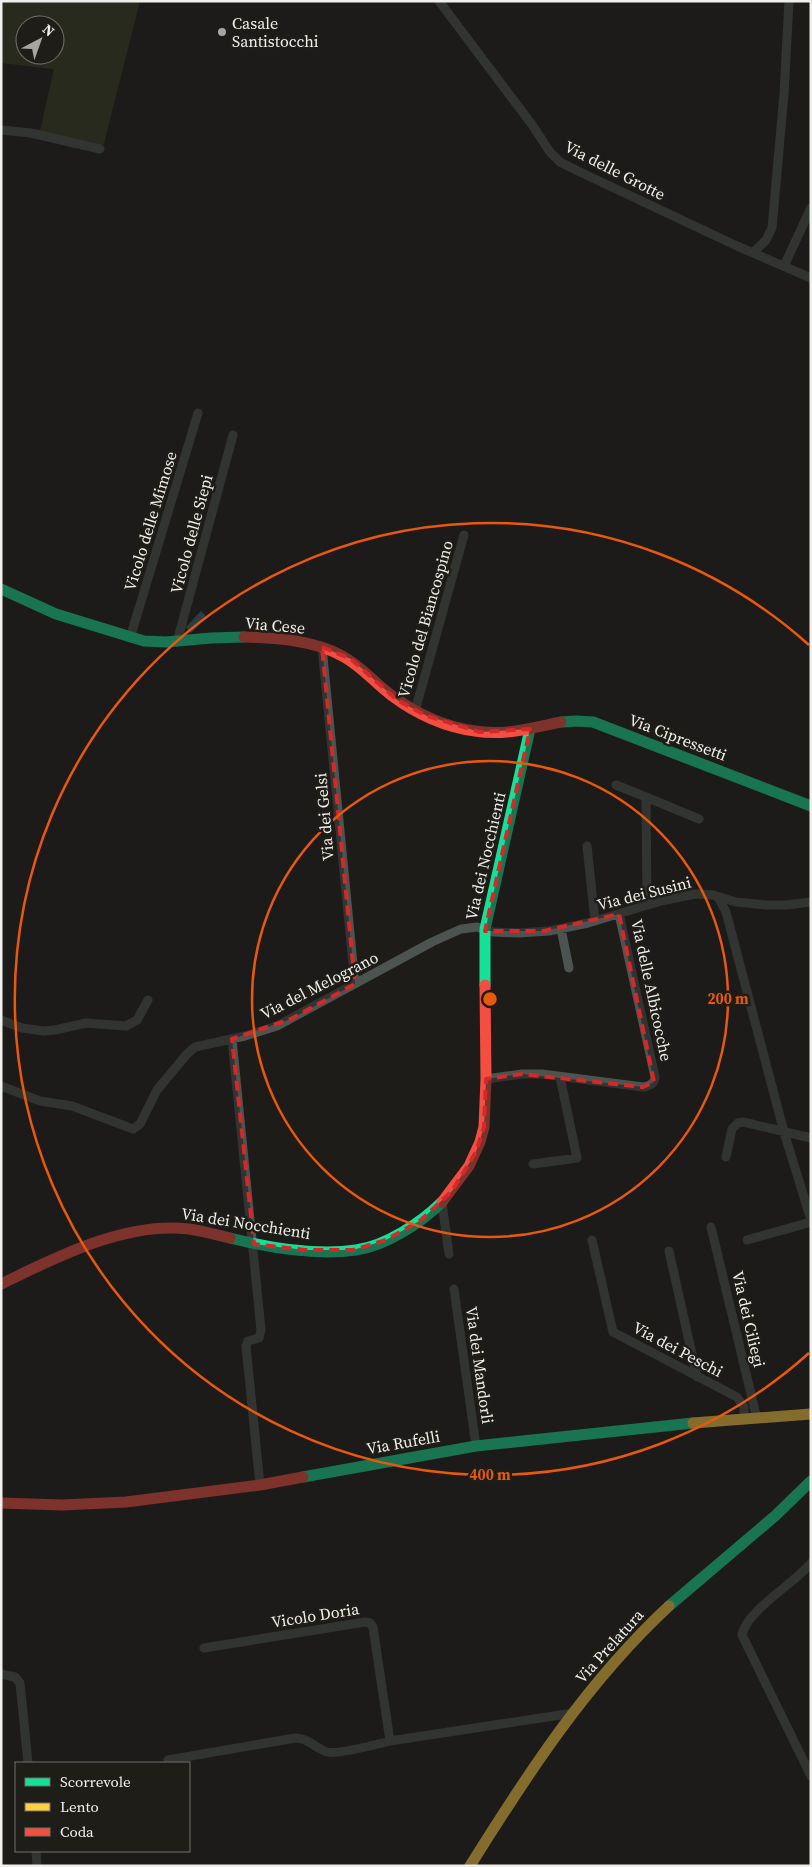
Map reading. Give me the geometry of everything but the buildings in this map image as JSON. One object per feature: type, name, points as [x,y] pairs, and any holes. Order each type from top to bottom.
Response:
[{"type":"street","name":"Via delle Grotte","points":[[439,1],[533,126],[550,152],[558,160],[753,253],[811,278]]},
{"type":"street","points":[[753,253],[764,242],[772,228],[784,94],[789,1]]},
{"type":"street","points":[[1,130],[31,133],[100,149]]},
{"type":"street","points":[[784,266],[811,208]]},
{"type":"street","name":"Vicolo delle Mimose","points":[[130,638],[198,413]]},
{"type":"street","name":"Vicolo delle Siepi","points":[[177,642],[233,435]]},
{"type":"street","name":"Vicolo del Biancospino","points":[[415,711],[464,535]]},
{"type":"street","name":"Via Cese","points":[[1,589],[42,608],[130,638],[154,642],[177,642],[237,637],[266,637],[322,647],[351,659],[390,694],[415,711],[453,725],[480,732],[530,730]]},
{"type":"street","name":"Via dei Gelsi","points":[[322,647],[355,984]]},
{"type":"street","name":"Via Cipressetti","points":[[530,730],[567,721],[593,722],[811,806]]},
{"type":"street","name":"Via dei Nocchienti","points":[[1,1284],[20,1274],[118,1235],[160,1228],[182,1228],[254,1244],[288,1249],[341,1251],[362,1249],[402,1232],[422,1220],[442,1203],[461,1178],[480,1142],[485,1121],[485,930],[530,730]]},
{"type":"street","points":[[616,785],[700,819]]},
{"type":"street","points":[[646,797],[647,905]]},
{"type":"street","points":[[586,846],[595,921]]},
{"type":"street","name":"Via dei Susini","points":[[485,930],[523,933],[561,929],[690,895],[708,894],[734,902],[772,905],[811,902]]},
{"type":"street","points":[[718,897],[725,908],[784,1132],[811,1221],[747,1240]]},
{"type":"street","points":[[731,932],[730,913],[734,902]]},
{"type":"street","name":"Via delle Albicocche","points":[[486,1079],[522,1074],[560,1076],[643,1087],[649,1086],[655,1080],[619,914]]},
{"type":"street","name":"Via del Melograno","points":[[1,1086],[37,1100],[72,1106],[133,1129],[140,1124],[157,1090],[190,1050],[202,1044],[232,1039],[277,1026],[432,942],[458,930],[474,927],[485,930]]},
{"type":"street","points":[[561,929],[569,968]]},
{"type":"street","points":[[1,1020],[22,1028],[44,1031],[86,1022],[126,1026],[137,1020],[148,1000]]},
{"type":"street","points":[[232,1039],[254,1244],[261,1332],[259,1338],[248,1341],[246,1346],[260,1485]]},
{"type":"street","points":[[533,1164],[577,1158],[560,1076]]},
{"type":"street","points":[[726,1157],[731,1132],[736,1123],[743,1122],[811,1138]]},
{"type":"street","points":[[442,1203],[449,1254]]},
{"type":"street","name":"Via dei Ciliegi","points":[[711,1227],[757,1419]]},
{"type":"street","name":"Via dei Peschi","points":[[592,1240],[613,1332],[737,1397],[744,1407],[744,1420]]},
{"type":"street","points":[[669,1251],[697,1377]]},
{"type":"street","name":"Via dei Mandorli","points":[[454,1289],[476,1446]]},
{"type":"street","name":"Via Rufelli","points":[[1,1503],[62,1505],[110,1503],[260,1485],[476,1446],[652,1426],[811,1414]]},
{"type":"street","name":"Via Prelatura","points":[[470,1866],[526,1776],[572,1713],[613,1664],[657,1617],[694,1582],[775,1517],[811,1481]]},
{"type":"street","points":[[811,1563],[799,1576],[754,1615],[744,1628],[742,1635],[811,1776]]},
{"type":"street","name":"Vicolo Doria","points":[[204,1648],[365,1622],[370,1623],[373,1627],[390,1741]]},
{"type":"street","points":[[1,1674],[15,1677],[20,1683],[28,1762]]},
{"type":"street","points":[[168,1760],[294,1738],[308,1740],[331,1752],[572,1713]]},
{"type":"street","points":[[36,1852],[37,1866]]},
{"type":"highlighted area","points":[[322,647],[351,659],[397,700],[427,716],[480,732],[530,729],[485,931],[544,931],[619,914],[654,1082],[643,1087],[522,1074],[486,1079],[484,1127],[476,1152],[452,1191],[421,1220],[386,1240],[353,1250],[305,1250],[254,1244],[232,1039],[291,1019],[355,984]]},
{"type":"green space","points":[[1,1],[140,1],[103,147],[40,131],[54,69],[19,65],[65,65],[65,15],[15,15],[15,65],[1,63]]},
{"type":"water","points":[[201,611],[207,617],[191,633],[186,627]]},
{"type":"traffic: fast","points":[[1,589],[56,614],[144,641],[166,642],[244,637]]},
{"type":"traffic: fast","points":[[561,722],[593,722],[811,806]]},
{"type":"traffic: fast","points":[[485,985],[485,929],[530,729]]},
{"type":"traffic: fast","points":[[230,1238],[293,1250],[325,1252],[356,1250],[379,1244],[403,1232],[442,1202]]},
{"type":"traffic: fast","points":[[303,1477],[476,1446],[693,1423]]},
{"type":"traffic: fast","points":[[669,1606],[775,1516],[811,1481]]},
{"type":"traffic: slow","points":[[693,1423],[811,1414]]},
{"type":"traffic: slow","points":[[470,1866],[514,1797],[561,1729],[612,1665],[669,1606]]},
{"type":"traffic: jam","points":[[244,637],[296,641],[333,651],[357,665],[391,695],[410,708],[442,723],[464,729],[497,733],[518,731],[561,722]]},
{"type":"traffic: jam","points":[[442,1202],[469,1166],[480,1142],[484,1127],[486,1079],[485,985]]},
{"type":"traffic: jam","points":[[1,1284],[92,1243],[141,1230],[189,1229],[230,1238]]},
{"type":"traffic: jam","points":[[1,1503],[62,1505],[126,1502],[260,1485],[303,1477]]},
{"type":"place","name":"Casale Santistocchi","points":[[222,32]]}]
